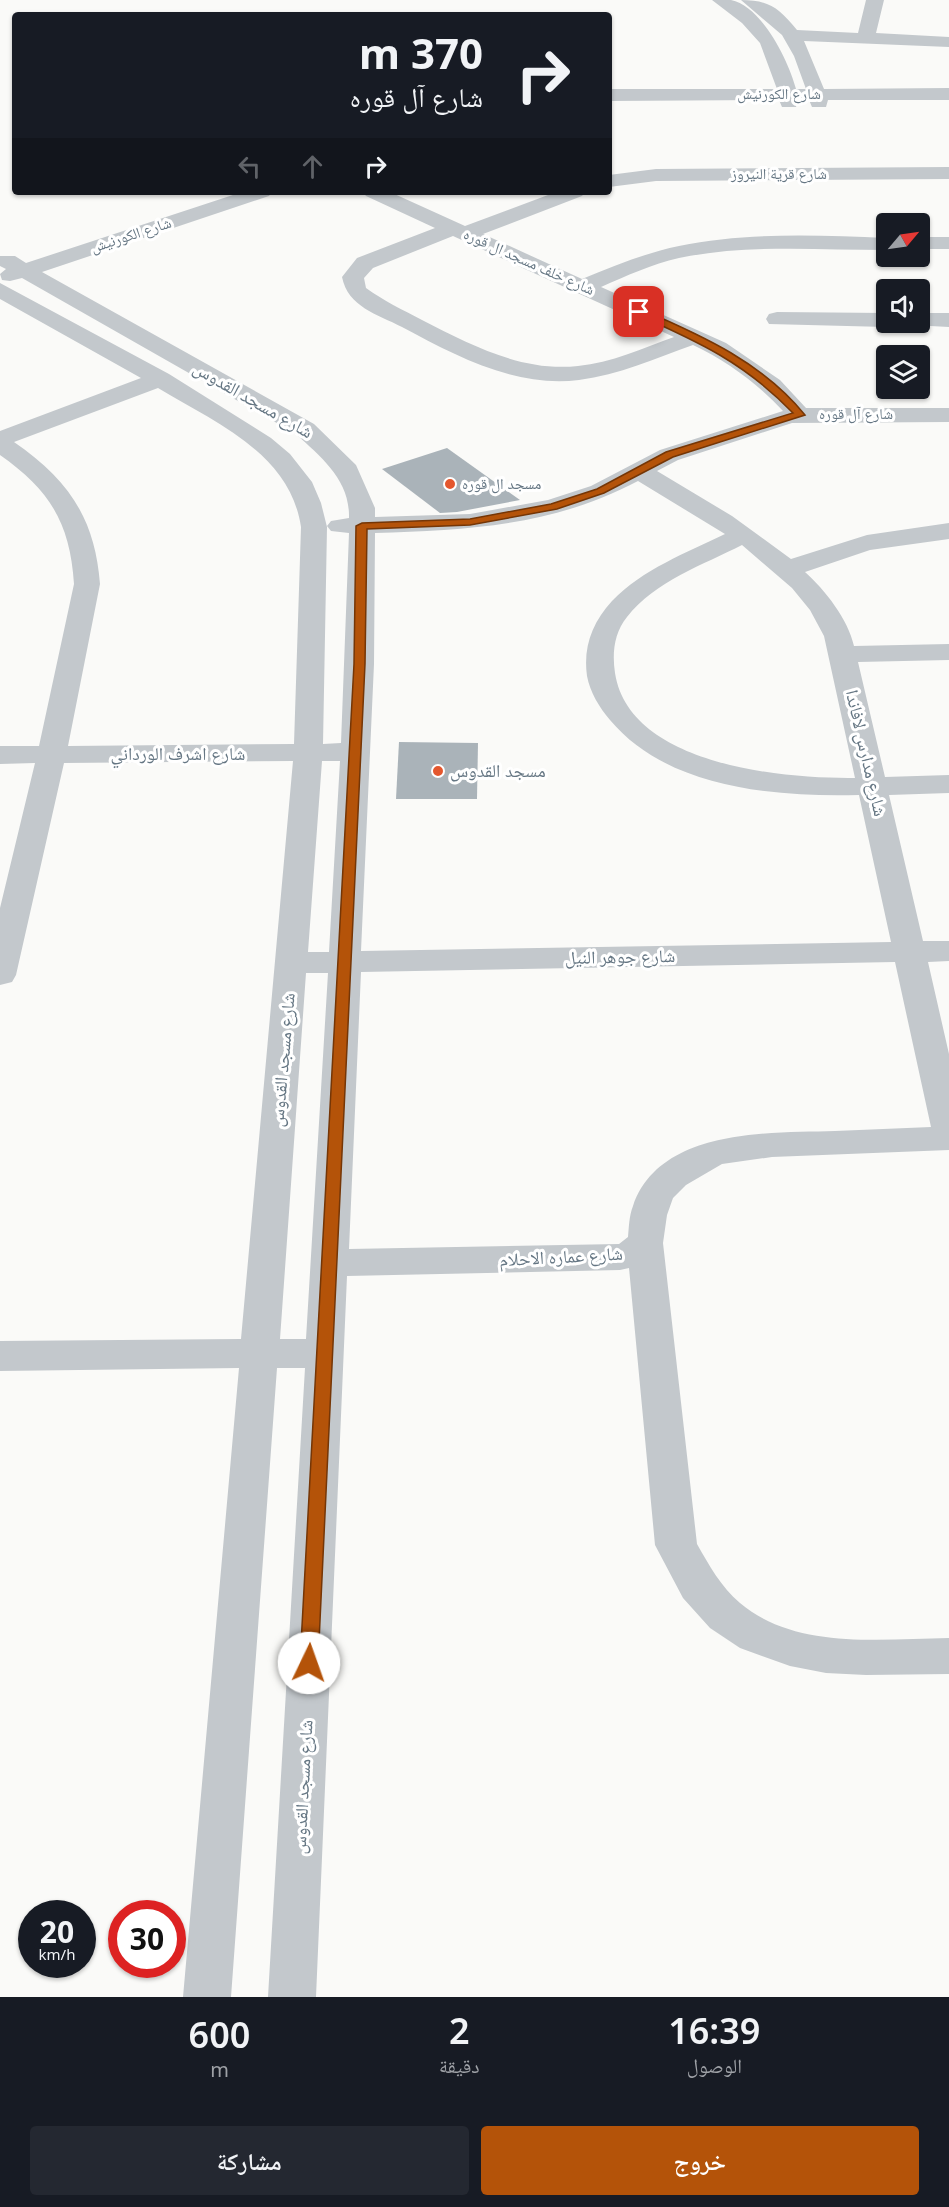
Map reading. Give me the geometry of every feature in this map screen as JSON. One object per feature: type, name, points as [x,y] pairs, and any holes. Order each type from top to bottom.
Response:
[{"type":"street","points":[[721,0],[752,21],[765,35],[774,49],[788,98]]},
{"type":"street","points":[[750,0],[780,20],[794,35],[801,47],[818,98]]},
{"type":"street","points":[[866,38],[875,0]]},
{"type":"street","points":[[794,35],[949,42]]},
{"type":"street","name":"شارع الكورنيش","points":[[612,95],[818,98],[949,94]]},
{"type":"street","name":"شارع الكورنيش","points":[[612,104],[788,98]]},
{"type":"street","name":"شارع الكورنيش","points":[[818,98],[949,102]]},
{"type":"street","name":"شارع قرية النيروز","points":[[612,181],[656,175],[949,173]]},
{"type":"street","name":"شارع الكورنيش","points":[[10,276],[211,195]]},
{"type":"street","name":"شارع الكورنيش","points":[[10,276],[253,195]]},
{"type":"street","name":"شارع خلف مسجد ال قوره","points":[[380,195],[696,337],[755,372],[800,415]]},
{"type":"street","points":[[565,195],[365,263],[353,276],[356,291],[372,303],[505,367],[522,372],[559,375],[595,370],[696,337]]},
{"type":"street","points":[[930,243],[949,243]]},
{"type":"street","points":[[583,286],[658,257],[700,248],[748,244],[876,244]]},
{"type":"street","name":"شارع مسجد القدوس","points":[[10,276],[276,454],[300,481],[312,511],[314,527],[308,753],[207,1997]]},
{"type":"street","name":"شارع مسجد القدوس","points":[[10,276],[313,435],[333,452],[352,479],[362,508],[355,753],[292,1997]]},
{"type":"street","points":[[777,319],[876,320]]},
{"type":"street","points":[[930,320],[949,320]]},
{"type":"street","points":[[0,439],[161,379]]},
{"type":"street","name":"شارع آل قوره","points":[[314,527],[470,522],[527,513],[600,491],[681,450],[772,421],[800,415],[949,415]]},
{"type":"street","points":[[0,444],[41,474],[59,493],[79,529],[87,560],[87,585],[52,754],[0,975]]},
{"type":"street","name":"شارع مدارس لافاندا","points":[[638,470],[742,535],[789,568],[812,592],[830,618],[844,654],[949,1129]]},
{"type":"street","points":[[789,568],[834,551],[874,540],[949,531]]},
{"type":"street","points":[[742,535],[650,583],[621,607],[607,627],[599,650],[599,667],[608,697],[634,729],[655,745],[711,770],[777,785],[949,784]]},
{"type":"street","points":[[844,654],[949,652]]},
{"type":"street","name":"شارع اشرف الورداني","points":[[0,754],[355,753]]},
{"type":"street","name":"شارع جوهر النيل","points":[[291,963],[949,951]]},
{"type":"street","name":"شارع عماره الاحلام","points":[[330,1263],[610,1259],[630,1255],[645,1244],[649,1236],[651,1206],[660,1190],[673,1176],[712,1155],[758,1146],[949,1138]]},
{"type":"street","points":[[645,1244],[676,1545],[687,1570],[703,1594],[724,1615],[751,1633],[780,1646],[813,1655],[846,1658],[949,1656]]},
{"type":"street","points":[[0,1356],[325,1353]]},
{"type":"building","name":"مسجد ال قوره","points":[[447,448],[520,500],[440,513],[382,469]]},
{"type":"building","name":"مسجد القدوس","points":[[399,742],[478,743],[477,799],[396,799]]},
{"type":"place","name":"مسجد ال قوره","points":[[450,484]]},
{"type":"place","name":"مسجد القدوس","points":[[438,771]]},
{"type":"route","points":[[309,1663],[360,664],[362,526],[470,522],[499,519],[553,507],[600,491],[669,454],[772,421],[800,415],[772,385],[737,359],[696,337],[639,312]]}]
